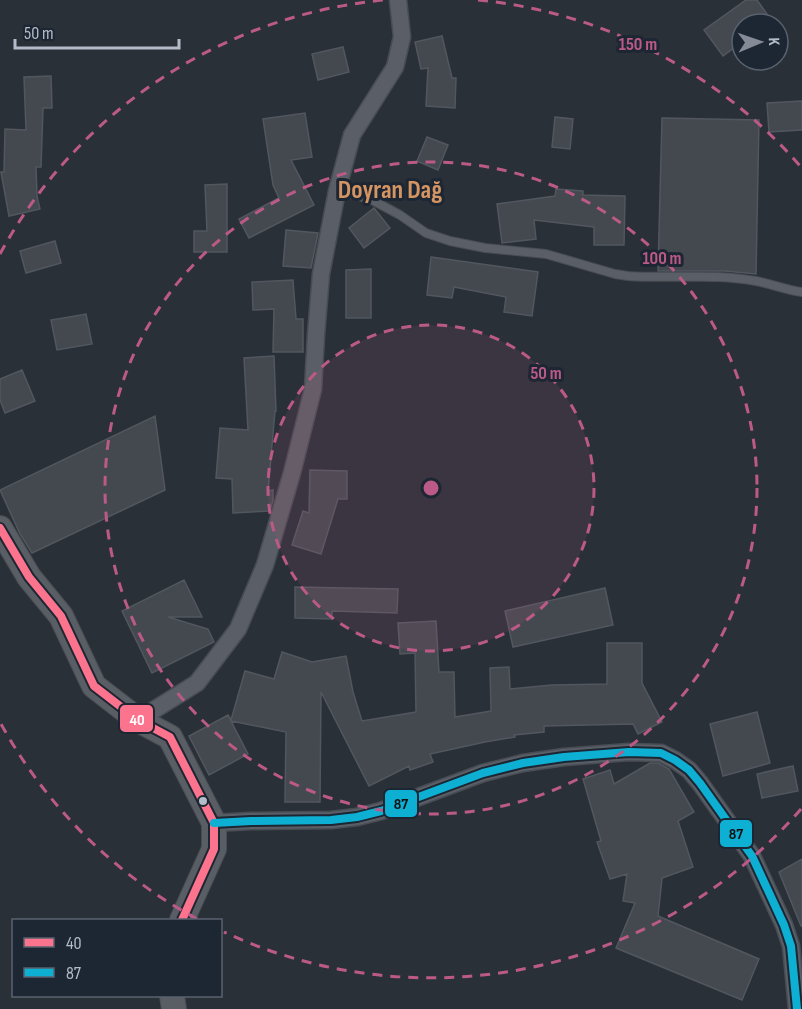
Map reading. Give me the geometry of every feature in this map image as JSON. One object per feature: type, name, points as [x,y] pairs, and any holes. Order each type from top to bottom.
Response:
[{"type":"street","points":[[138,720],[196,683],[238,629],[265,565],[292,473],[313,389],[321,274],[337,191],[352,135],[395,67],[402,37],[398,0]]},
{"type":"street","points":[[0,528],[29,577],[61,616],[94,686],[138,720],[170,737],[214,823],[214,849],[182,919]]},
{"type":"street","points":[[214,823],[331,820],[357,817],[381,811],[483,773],[523,763],[629,752],[661,753],[689,770],[752,856],[784,925],[796,944],[797,1009]]},
{"type":"lane","points":[[337,191],[374,201],[426,233],[468,246],[546,254],[628,276],[713,277],[756,281],[802,292]]},
{"type":"building","points":[[746,0],[757,0],[766,12],[730,12],[730,51],[723,56],[704,30]]},
{"type":"building","points":[[442,36],[452,78],[456,78],[455,108],[426,106],[428,68],[421,69],[415,42]]},
{"type":"building","points":[[343,47],[349,72],[318,80],[312,54]]},
{"type":"building","points":[[51,76],[52,108],[43,108],[41,167],[36,167],[40,209],[9,216],[1,172],[4,172],[5,129],[26,130],[24,77]]},
{"type":"building","points":[[802,101],[802,130],[769,132],[767,103]]},
{"type":"building","points":[[305,113],[312,157],[291,160],[314,205],[249,238],[239,219],[279,198],[273,185],[263,119]]},
{"type":"building","points":[[555,117],[573,119],[570,149],[552,147]]},
{"type":"building","points":[[662,118],[759,120],[756,274],[725,271],[658,271]]},
{"type":"building","points":[[427,137],[448,145],[438,170],[417,161]]},
{"type":"building","points":[[227,184],[227,252],[194,252],[194,231],[207,231],[205,185]]},
{"type":"building","points":[[556,189],[583,191],[583,195],[625,196],[624,245],[594,245],[594,227],[534,220],[536,239],[502,243],[497,204],[555,196]]},
{"type":"building","points":[[374,208],[390,228],[364,248],[349,228]]},
{"type":"building","points":[[286,230],[318,233],[311,268],[283,266]]},
{"type":"building","points":[[55,241],[61,263],[26,273],[20,251]]},
{"type":"building","points":[[431,257],[538,272],[532,316],[504,312],[506,297],[454,287],[452,298],[427,295]]},
{"type":"building","points":[[371,269],[371,318],[346,318],[346,270]]},
{"type":"building","points":[[293,280],[296,319],[303,319],[303,352],[273,352],[274,309],[253,310],[252,282]]},
{"type":"building","points":[[86,314],[92,344],[57,350],[51,320]]},
{"type":"building","points":[[274,356],[276,411],[268,491],[273,490],[273,500],[270,511],[233,513],[232,479],[216,478],[220,428],[248,430],[244,358]]},
{"type":"building","points":[[22,370],[35,401],[5,413],[0,400],[0,379]]},
{"type":"building","points":[[155,416],[165,490],[32,553],[20,534],[0,490]]},
{"type":"building","points":[[310,470],[347,471],[347,499],[338,499],[321,554],[292,545],[303,511],[309,513]]},
{"type":"building","points":[[184,580],[202,617],[168,617],[208,629],[214,642],[152,673],[122,611]]},
{"type":"building","points":[[295,587],[398,589],[397,613],[332,611],[332,619],[295,618]]},
{"type":"building","points":[[605,588],[613,625],[513,647],[505,611]]},
{"type":"building","points":[[436,621],[439,672],[454,672],[455,717],[491,711],[490,668],[509,667],[510,689],[552,685],[607,684],[607,643],[642,643],[642,683],[662,722],[638,734],[633,724],[544,726],[544,732],[514,735],[515,737],[430,754],[433,762],[410,770],[409,766],[369,786],[321,692],[320,802],[285,802],[286,732],[231,721],[248,754],[209,775],[189,736],[228,715],[231,720],[245,671],[274,679],[282,652],[312,662],[346,656],[353,692],[362,721],[416,712],[415,653],[400,654],[398,623]]},
{"type":"building","points":[[757,712],[770,763],[723,776],[710,724]]},
{"type":"building","points":[[650,763],[658,763],[669,769],[694,812],[678,821],[693,867],[662,878],[658,916],[759,959],[742,1000],[616,948],[635,903],[623,901],[627,874],[610,879],[597,842],[601,841],[583,779],[610,770],[614,784]]},
{"type":"building","points":[[793,766],[798,791],[762,798],[757,774]]},
{"type":"building","points":[[802,859],[802,926],[801,926],[779,872]]},
{"type":"transit line","name":"40","points":[[0,528],[29,577],[61,616],[94,686],[138,720],[170,737],[214,823],[214,849],[182,919]]},
{"type":"transit line","name":"87","points":[[214,823],[331,820],[357,817],[381,811],[483,773],[523,763],[629,752],[661,753],[689,770],[752,856],[784,925],[791,946],[797,1009]]},
{"type":"district","name":"Doyran Dağ","points":[[390,189]]}]
